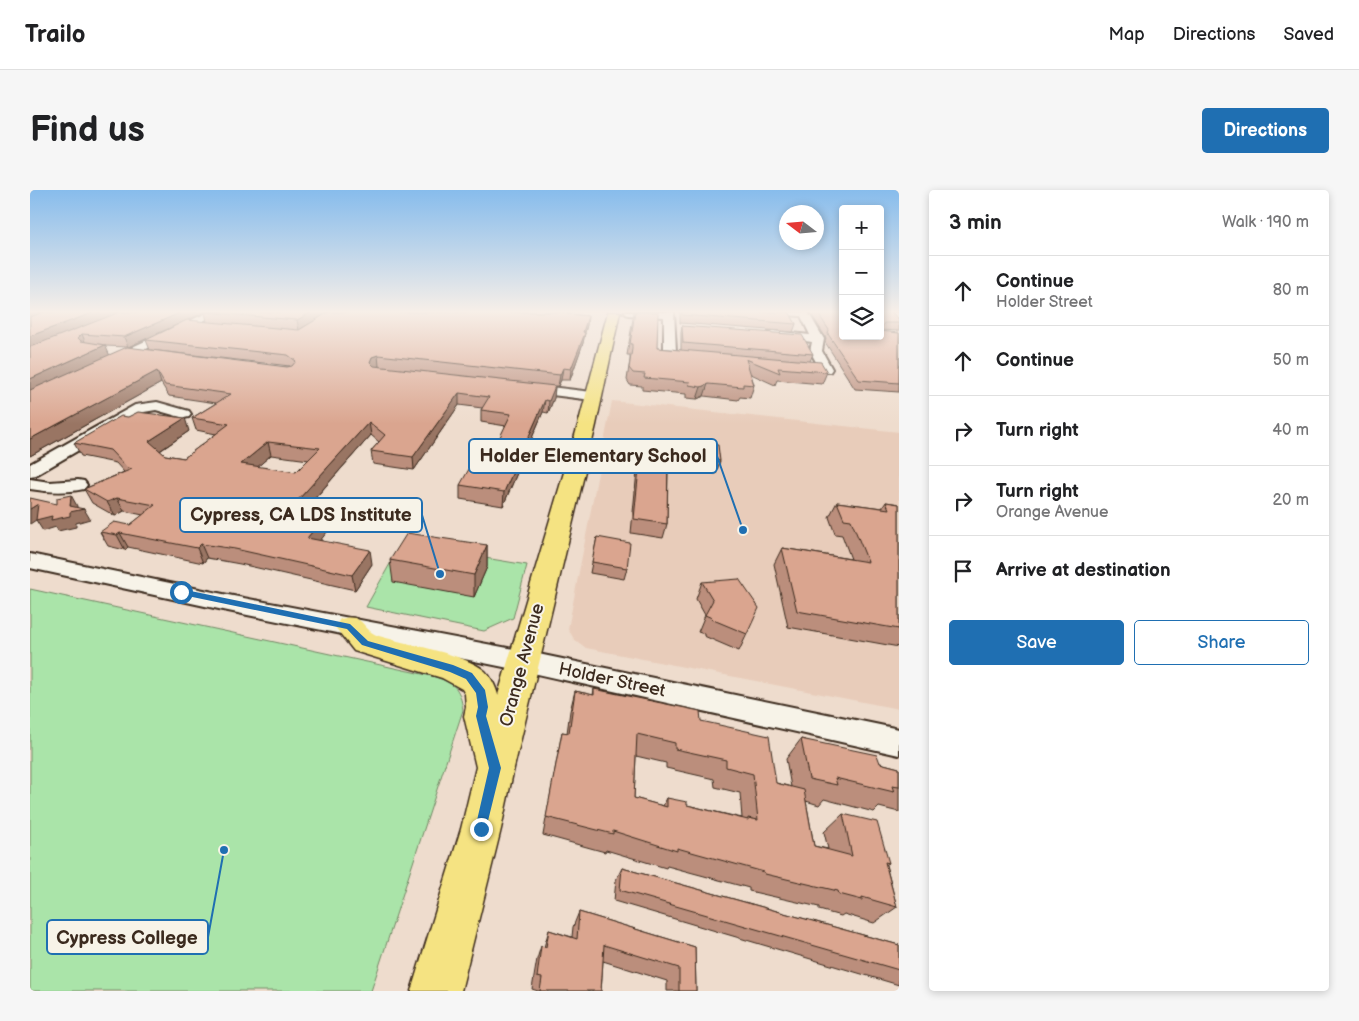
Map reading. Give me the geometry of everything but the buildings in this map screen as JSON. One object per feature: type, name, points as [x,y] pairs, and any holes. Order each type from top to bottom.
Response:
[{"type":"main road","name":"Orange Avenue","points":[[436,991],[481,829],[495,768],[587,425],[604,349]]},
{"type":"main road","points":[[350,627],[365,643],[453,669],[473,680],[481,692],[483,707],[481,716],[495,768]]},
{"type":"street","points":[[102,366],[136,349]]},
{"type":"street","points":[[671,349],[670,356],[709,359]]},
{"type":"street","points":[[816,349],[821,369]]},
{"type":"street","points":[[108,350],[147,356]]},
{"type":"street","points":[[514,387],[592,396]]},
{"type":"street","points":[[30,471],[140,408],[157,406],[184,414]]},
{"type":"street","points":[[30,484],[50,487],[78,485]]},
{"type":"street","name":"Holder Street","points":[[30,561],[350,627],[524,660],[899,742]]},
{"type":"shaded area","points":[[612,401],[899,432],[899,709],[586,648],[574,639],[568,629]]},
{"type":"green space","points":[[401,544],[527,565],[513,618],[484,631],[366,607]]},
{"type":"green space","points":[[30,589],[436,677],[456,688],[463,710],[371,991],[30,991]]},
{"type":"place","name":"Holder Elementary School","points":[[743,530]]},
{"type":"place","name":"Cypress, CA LDS Institute","points":[[440,574]]},
{"type":"place","name":"Cypress College","points":[[224,850]]},
{"type":"route","points":[[181,592],[350,627],[365,643],[453,669],[469,676],[481,692],[483,700],[481,716],[495,768],[481,829]]}]
